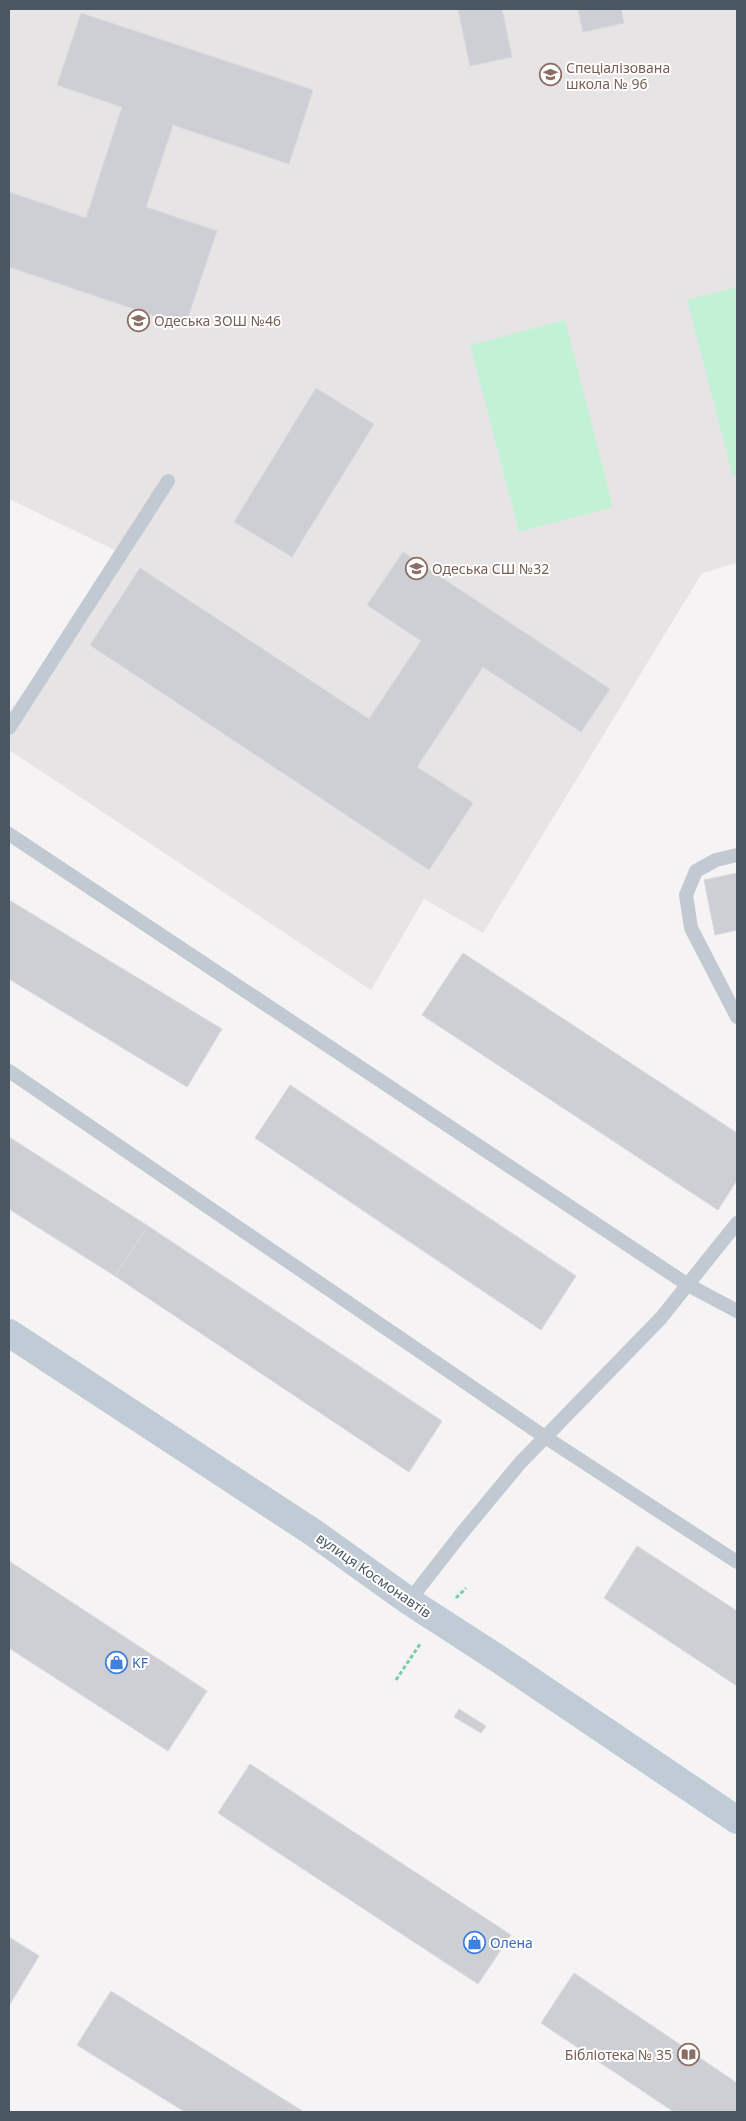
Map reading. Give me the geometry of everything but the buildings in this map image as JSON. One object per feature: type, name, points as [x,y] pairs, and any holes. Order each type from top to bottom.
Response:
[{"type":"main road","name":"вулиця Космонавтів","points":[[9,1333],[314,1533],[409,1602],[500,1660],[737,1820]]},
{"type":"lane","points":[[9,728],[168,480]]},
{"type":"lane","points":[[9,834],[688,1285],[737,1311]]},
{"type":"lane","points":[[737,855],[716,860],[696,871],[686,895],[691,928],[737,1017]]},
{"type":"lane","points":[[9,1071],[545,1437],[737,1562]]},
{"type":"lane","points":[[409,1602],[502,1484],[661,1318],[737,1223]]},
{"type":"shaded area","name":"Одеська СШ №32","points":[[9,9],[737,9],[737,563],[702,573],[483,933],[424,899],[371,990],[9,750],[9,712],[123,554],[9,499]]},
{"type":"green space","points":[[737,287],[737,476],[733,477],[687,300]]},
{"type":"green space","points":[[565,320],[613,507],[519,532],[470,345]]},
{"type":"place","name":"Спеціалізована школа № 96","points":[[550,75]]},
{"type":"place","name":"Одеська ЗОШ №46","points":[[138,320]]},
{"type":"place","name":"Одеська СШ №32","points":[[416,568]]},
{"type":"place","name":"KF","points":[[116,1662]]},
{"type":"place","name":"Олена","points":[[474,1942]]},
{"type":"place","name":"Бібліотека № 35","points":[[688,2054]]}]
